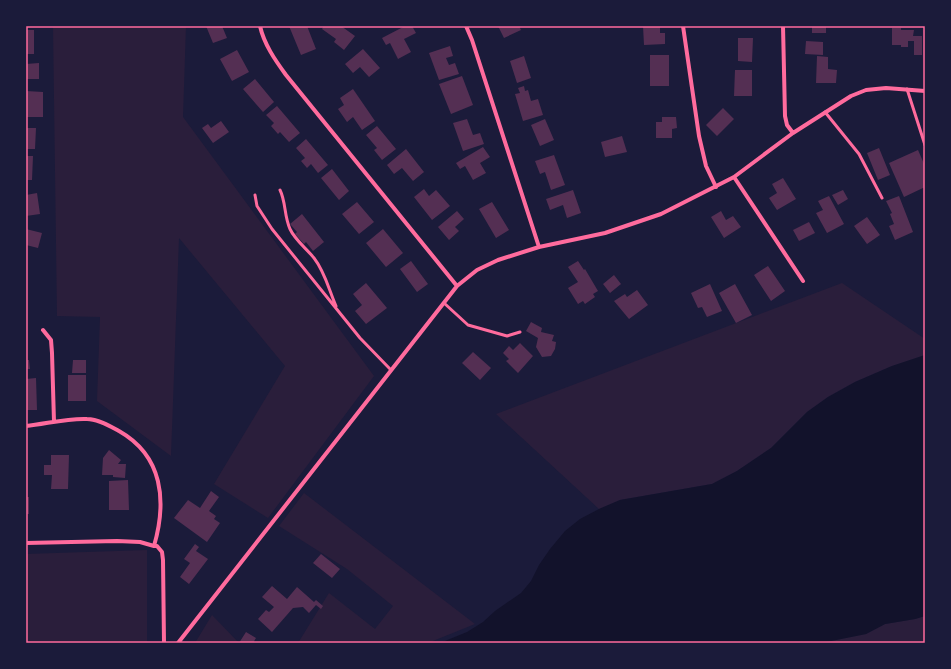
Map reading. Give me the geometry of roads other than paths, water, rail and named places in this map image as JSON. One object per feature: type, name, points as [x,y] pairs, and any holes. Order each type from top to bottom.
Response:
[{"type":"street","points":[[260,26],[271,54],[286,75],[457,286]]},
{"type":"street","points":[[466,26],[472,40],[539,247]]},
{"type":"street","points":[[683,26],[699,136],[706,166],[716,187]]},
{"type":"street","points":[[783,26],[785,116],[787,125],[793,134]]},
{"type":"street","points":[[178,643],[457,286],[468,276],[486,266],[539,247],[605,233],[661,214],[734,177],[793,134],[851,96],[866,90],[886,88],[925,91]]},
{"type":"street","points":[[734,177],[803,281]]},
{"type":"street","points":[[43,330],[50,340],[52,353],[54,422]]},
{"type":"street","points":[[26,426],[88,418],[100,422],[124,434],[134,441],[149,457],[155,470],[160,495],[160,524],[154,546]]},
{"type":"street","points":[[26,543],[122,541],[146,543],[157,546],[160,549],[163,560],[164,643]]},
{"type":"lane","points":[[907,89],[925,144]]},
{"type":"lane","points":[[825,112],[859,154],[882,198]]},
{"type":"lane","points":[[280,190],[283,196],[285,212],[290,230],[314,258],[322,270],[337,309]]},
{"type":"lane","points":[[254,195],[257,206],[272,229],[360,338],[391,370]]},
{"type":"lane","points":[[444,303],[468,325],[507,336],[520,332]]}]
